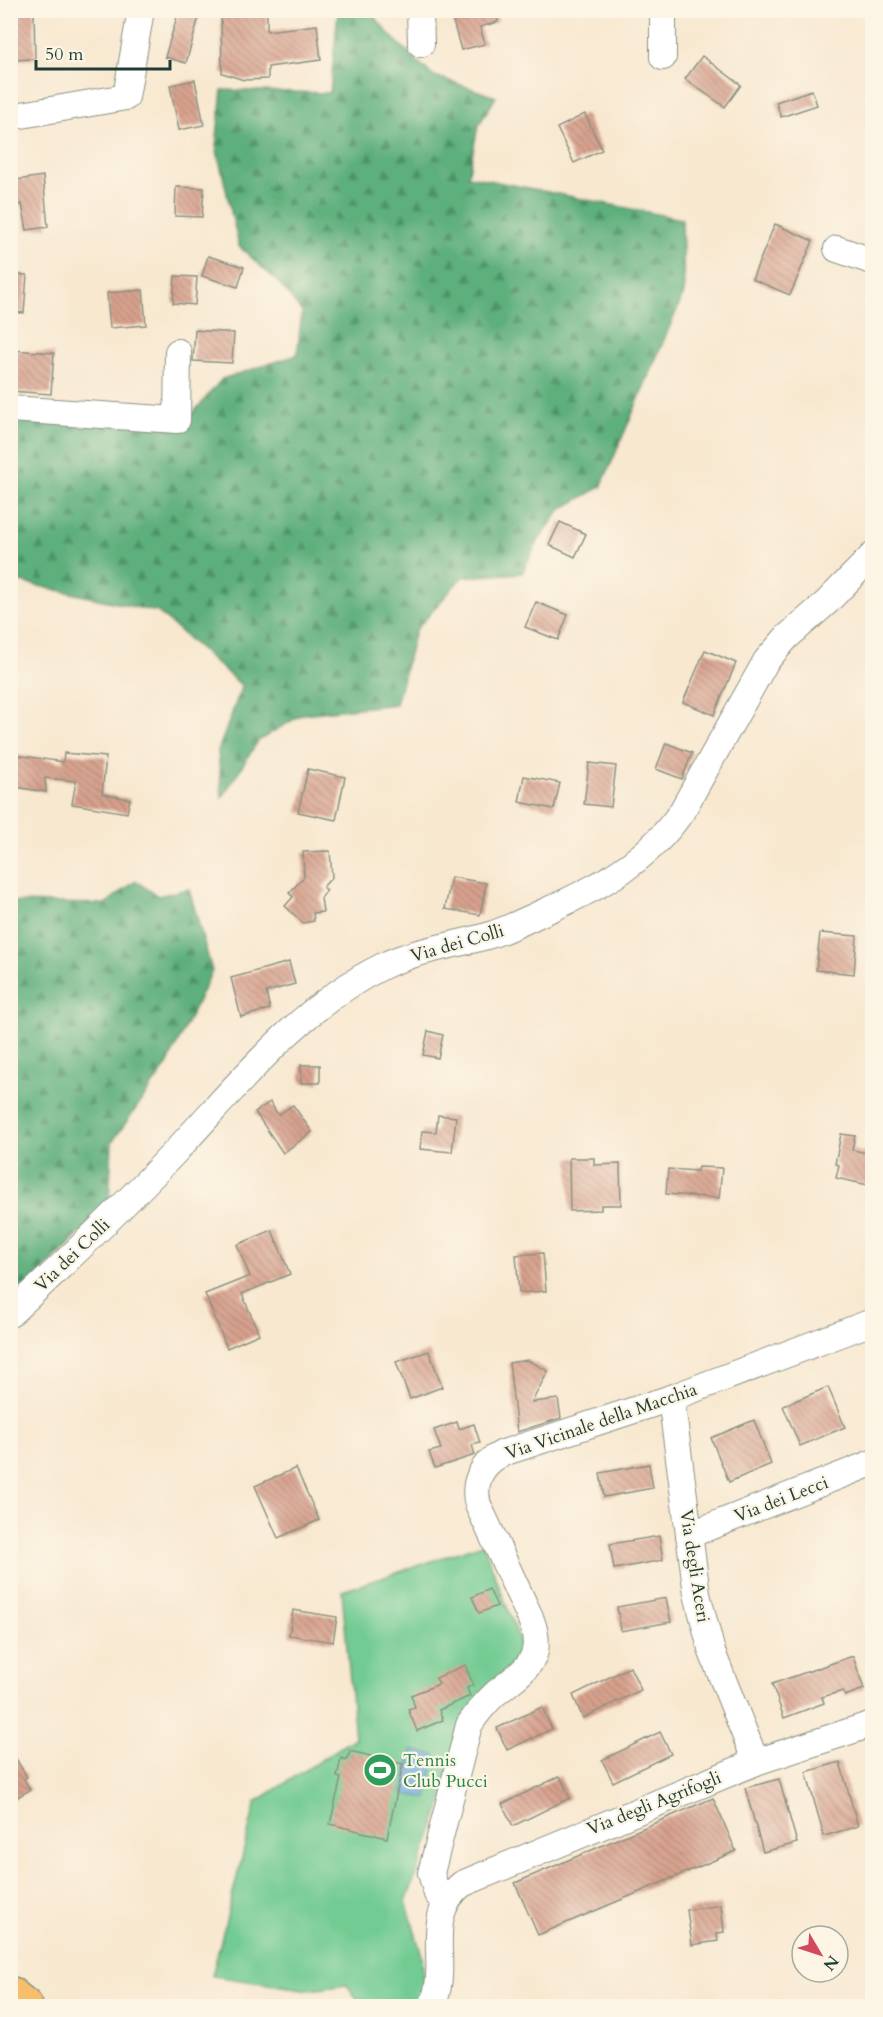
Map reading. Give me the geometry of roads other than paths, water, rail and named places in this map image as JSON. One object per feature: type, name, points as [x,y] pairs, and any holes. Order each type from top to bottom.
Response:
[{"type":"main road","points":[[10,1994],[26,2007]]},
{"type":"street","points":[[10,117],[126,97],[141,10]]},
{"type":"street","points":[[420,10],[421,44]]},
{"type":"street","points":[[663,10],[663,57]]},
{"type":"street","points":[[837,249],[873,261]]},
{"type":"street","points":[[10,409],[177,420],[178,352]]},
{"type":"street","name":"Via dei Colli","points":[[10,1314],[98,1232],[282,1040],[327,1000],[389,963],[490,935],[564,903],[606,881],[644,856],[665,835],[682,811],[766,660],[787,637],[826,603],[873,556]]},
{"type":"street","name":"Via Vicinale della Macchia","points":[[445,1901],[437,1894],[431,1873],[469,1725],[481,1707],[525,1672],[533,1659],[537,1646],[536,1631],[478,1505],[476,1493],[480,1474],[492,1460],[503,1453],[670,1398],[873,1322]]},
{"type":"street","name":"Via degli Aceri","points":[[670,1398],[697,1594],[712,1652],[756,1762]]},
{"type":"street","name":"Via dei Lecci","points":[[689,1534],[873,1463]]},
{"type":"street","name":"Via degli Agrifogli","points":[[445,1901],[469,1880],[756,1762],[873,1724]]},
{"type":"street","points":[[432,2007],[441,1969],[438,1934],[445,1901]]},
{"type":"water","points":[[412,1750],[435,1755],[427,1798],[403,1794]]},
{"type":"place","name":"Tennis Club Pucci","points":[[380,1770]]}]
